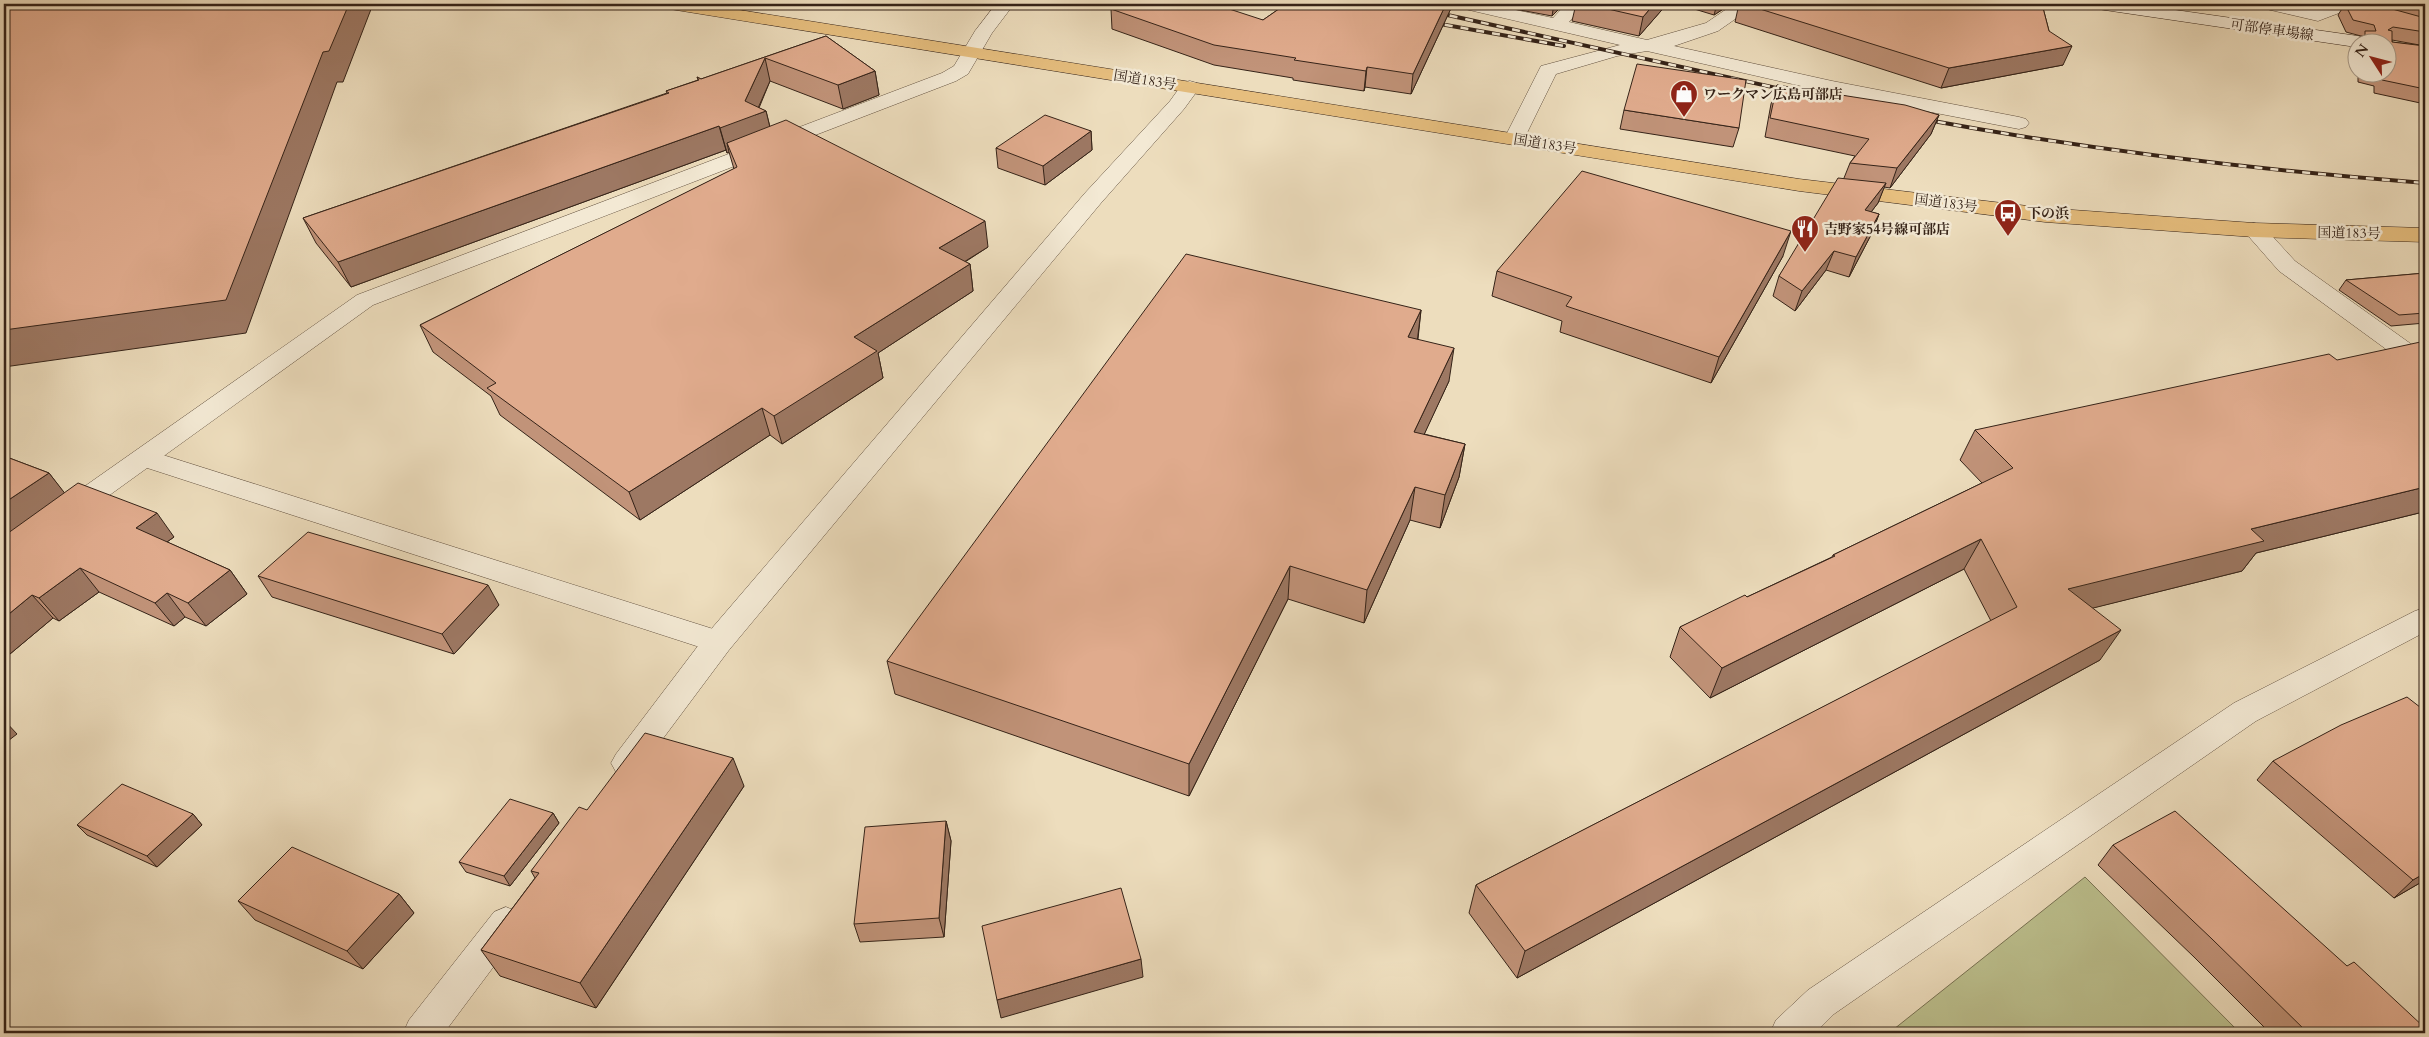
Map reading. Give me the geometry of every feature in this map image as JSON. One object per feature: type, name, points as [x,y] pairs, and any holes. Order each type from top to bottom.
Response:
[{"type":"highway","name":"国道183号","points":[[670,4],[1809,186],[2045,215],[2254,230],[2425,235]]},
{"type":"street","points":[[4,556],[365,300],[949,77],[961,70],[984,31],[1006,4]]},
{"type":"street","points":[[1465,4],[1556,26],[1919,106],[2019,124]]},
{"type":"street","points":[[1556,26],[1575,4]]},
{"type":"street","points":[[1514,138],[1548,70],[1642,44],[1666,42],[1712,27],[1744,4]]},
{"type":"street","name":"可部停車場線","points":[[2098,4],[2346,40]]},
{"type":"street","points":[[2268,4],[2318,16],[2337,7],[2380,13],[2425,26]]},
{"type":"street","points":[[610,785],[718,642],[1093,198],[1177,105],[1190,87]]},
{"type":"street","points":[[2254,230],[2288,266],[2425,366]]},
{"type":"street","points":[[144,458],[718,642]]},
{"type":"street","points":[[1789,1033],[1821,1002],[2245,712],[2425,619]]},
{"type":"street","points":[[428,1033],[526,896]]},
{"type":"green space","points":[[2085,877],[2240,1033],[1889,1033]]},
{"type":"building","points":[[4,4],[349,4],[329,51],[323,52],[226,300],[4,330]]},
{"type":"building","points":[[1113,4],[1214,4],[1263,20],[1286,4],[1446,4],[1413,74],[1367,67],[1366,71],[1214,45],[1111,9]]},
{"type":"building","points":[[1586,4],[1654,4],[1643,17]]},
{"type":"building","points":[[1744,4],[2042,4],[2049,31],[2072,46],[1949,68]]},
{"type":"building","points":[[2345,4],[2385,7],[2425,18],[2425,32],[2393,27],[2388,30],[2392,32],[2365,32],[2376,31],[2374,25],[2353,20]]},
{"type":"building","points":[[826,36],[875,71],[838,85],[765,58],[745,101],[766,111],[338,262],[303,218],[669,93],[666,91],[699,80],[697,77],[701,79]]},
{"type":"building","points":[[2396,42],[2425,46],[2425,89],[2392,82],[2396,82]]},
{"type":"building","points":[[1637,64],[1746,80],[1739,128],[1624,110]]},
{"type":"building","points":[[1777,85],[1905,105],[1939,115],[1897,168],[1850,163],[1869,139],[1770,118]]},
{"type":"building","points":[[1045,115],[1091,131],[1043,166],[996,148]]},
{"type":"building","points":[[786,120],[985,221],[939,248],[970,264],[854,337],[877,351],[774,416],[762,408],[629,492],[487,388],[496,383],[420,325],[737,167],[727,143]]},
{"type":"building","points":[[1582,171],[1791,231],[1719,357],[1566,306],[1572,297],[1497,271]]},
{"type":"building","points":[[1838,178],[1886,183],[1865,210],[1879,214],[1856,257],[1834,251],[1802,291],[1779,276]]},
{"type":"building","points":[[1186,254],[1421,310],[1408,337],[1454,348],[1414,432],[1465,444],[1445,495],[1415,487],[1367,590],[1290,566],[1189,764],[887,661]]},
{"type":"building","points":[[2425,273],[2425,313],[2399,315],[2346,280]]},
{"type":"building","points":[[2425,341],[2425,457],[2419,459],[2425,463],[2425,487],[2251,529],[2264,541],[2068,589],[2121,630],[1525,951],[1476,885],[2017,607],[1981,539],[1722,668],[1680,627],[1745,595],[1747,597],[1835,556],[1833,555],[2013,468],[1975,430],[2329,354],[2337,360]]},
{"type":"building","points":[[4,456],[49,473],[4,503]]},
{"type":"building","points":[[78,483],[157,513],[136,528],[230,570],[188,603],[167,593],[155,603],[80,568],[39,598],[32,595],[4,618],[4,536]]},
{"type":"building","points":[[308,532],[488,585],[442,634],[258,576]]},
{"type":"building","points":[[2407,697],[2425,711],[2425,873],[2413,880],[2273,761],[2341,725]]},
{"type":"building","points":[[645,733],[733,758],[580,983],[481,950],[539,873],[531,871],[579,807],[587,810]]},
{"type":"building","points":[[122,784],[193,814],[147,856],[77,825]]},
{"type":"building","points":[[510,799],[553,813],[504,876],[459,862]]},
{"type":"building","points":[[2175,811],[2347,966],[2354,962],[2425,1028],[2425,1033],[2308,1033],[2113,845]]},
{"type":"building","points":[[946,821],[939,918],[854,924],[865,827]]},
{"type":"building","points":[[292,847],[399,894],[347,951],[238,901]]},
{"type":"building","points":[[1121,888],[1141,959],[997,1000],[982,926]]},
{"type":"railway","points":[[1434,12],[1790,91]]},
{"type":"railway","points":[[1429,22],[1564,46]]},
{"type":"railway","points":[[1922,119],[2047,140],[2173,158],[2425,183]]},
{"type":"place","name":"ワークマン広島可部店","points":[[1684,118]]},
{"type":"place","name":"下の浜","points":[[2008,237]]},
{"type":"place","name":"吉野家54号線可部店","points":[[1805,253]]}]
